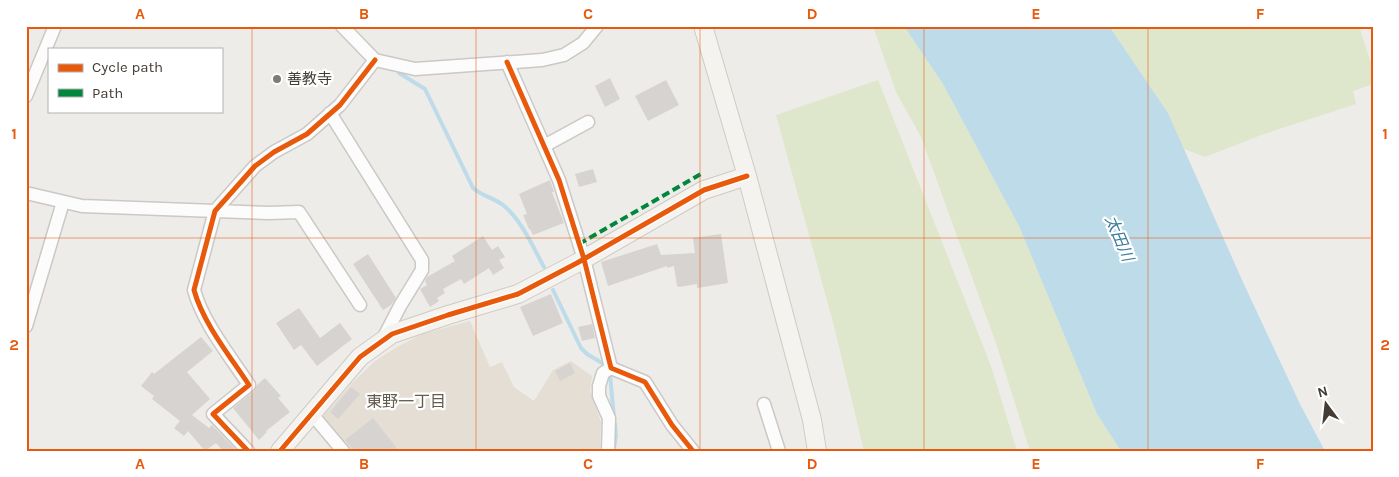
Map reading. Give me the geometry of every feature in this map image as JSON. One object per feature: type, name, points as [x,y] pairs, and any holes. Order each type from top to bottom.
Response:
[{"type":"street","points":[[26,96],[55,26]]},
{"type":"street","points":[[342,26],[376,60],[415,69],[542,60],[564,55],[583,43],[596,26]]},
{"type":"street","points":[[703,26],[747,176],[812,420],[817,451]]},
{"type":"street","points":[[248,451],[213,414],[249,385],[213,330],[196,299],[194,290],[215,211],[255,166],[274,152],[307,134],[340,105],[376,60]]},
{"type":"street","points":[[507,62],[559,180],[584,259],[611,368]]},
{"type":"street","points":[[330,114],[422,260],[422,270],[382,340]]},
{"type":"street","points":[[544,146],[588,122]]},
{"type":"street","points":[[280,451],[360,357],[392,334],[518,294],[584,259],[704,190],[747,176]]},
{"type":"street","points":[[26,193],[82,206],[269,213],[299,212],[360,305]]},
{"type":"street","points":[[26,326],[63,202]]},
{"type":"street","points":[[608,451],[609,418],[599,396],[599,386],[603,373],[611,368]]},
{"type":"street","points":[[611,368],[645,382],[672,425],[693,451]]},
{"type":"street","points":[[764,404],[779,451]]},
{"type":"street","points":[[311,413],[343,451]]},
{"type":"shaded area","points":[[470,321],[490,367],[502,362],[514,387],[534,401],[553,370],[571,361],[592,376],[590,391],[601,422],[600,451],[348,451],[323,420],[324,415],[352,383],[375,361],[397,347],[422,334]]},
{"type":"green space","points":[[873,26],[904,26],[943,84],[1019,226],[1097,414],[1121,451],[1030,451],[997,346],[921,137],[896,92]]},
{"type":"green space","points":[[1109,26],[1359,26],[1373,70],[1373,84],[1353,91],[1356,104],[1264,134],[1205,157],[1184,149],[1168,113]]},
{"type":"green space","points":[[878,80],[991,366],[1017,451],[864,451],[834,326],[776,115]]},
{"type":"water","name":"太田川","points":[[904,26],[1109,26],[1168,113],[1242,280],[1300,404],[1325,451],[1121,451],[1097,414],[1019,226],[943,84]]},
{"type":"building","points":[[610,78],[620,99],[605,107],[595,86]]},
{"type":"building","points":[[666,80],[679,105],[648,121],[635,96]]},
{"type":"building","points":[[593,169],[597,182],[579,187],[575,174]]},
{"type":"building","points":[[550,180],[554,192],[552,192],[564,223],[533,235],[523,215],[527,214],[519,194]]},
{"type":"building","points":[[721,234],[728,283],[697,288],[697,284],[679,287],[677,286],[674,266],[667,268],[667,266],[608,286],[601,262],[657,244],[661,255],[695,253],[693,238]]},
{"type":"building","points":[[483,236],[492,250],[498,246],[505,257],[499,260],[504,268],[493,275],[489,268],[464,284],[461,279],[443,289],[445,293],[437,298],[439,301],[430,307],[420,289],[427,285],[425,281],[427,277],[455,261],[452,256]]},
{"type":"building","points":[[368,254],[396,298],[391,305],[383,310],[353,264]]},
{"type":"building","points":[[551,294],[563,323],[533,336],[520,307]]},
{"type":"building","points":[[299,308],[320,338],[340,323],[352,339],[317,366],[301,345],[294,350],[276,323]]},
{"type":"building","points":[[592,324],[595,338],[582,341],[578,327]]},
{"type":"building","points":[[201,337],[213,351],[187,372],[210,399],[192,415],[209,428],[212,425],[237,451],[223,451],[216,443],[205,451],[188,431],[184,436],[174,428],[180,421],[152,399],[154,396],[141,386],[152,372],[154,374]]},
{"type":"building","points":[[570,363],[575,373],[560,381],[555,371]]},
{"type":"building","points":[[265,378],[281,396],[278,398],[290,412],[266,431],[259,440],[233,408],[254,391],[257,385]]},
{"type":"building","points":[[351,387],[360,394],[338,419],[330,412]]},
{"type":"building","points":[[373,418],[399,451],[354,451],[345,440]]},
{"type":"waterway","points":[[399,73],[425,89],[473,188],[503,205],[509,211],[526,234],[544,267]]},
{"type":"waterway","points":[[553,290],[581,348],[602,363]]},
{"type":"waterway","points":[[610,375],[614,417]]},
{"type":"waterway","points":[[614,448],[615,424]]},
{"type":"marked path","points":[[579,244],[701,174]]},
{"type":"cycle path","points":[[248,451],[213,414],[249,385],[210,327],[194,290],[215,211],[255,166],[274,152],[307,134],[340,105],[375,60]]},
{"type":"cycle path","points":[[507,62],[559,180],[584,259],[611,368],[645,382],[672,425],[693,451]]},
{"type":"cycle path","points":[[280,451],[360,357],[392,334],[518,294],[577,263],[704,190],[747,176]]},
{"type":"place","name":"善教寺","points":[[277,79]]},
{"type":"district","name":"東野一丁目","points":[[406,401]]}]
